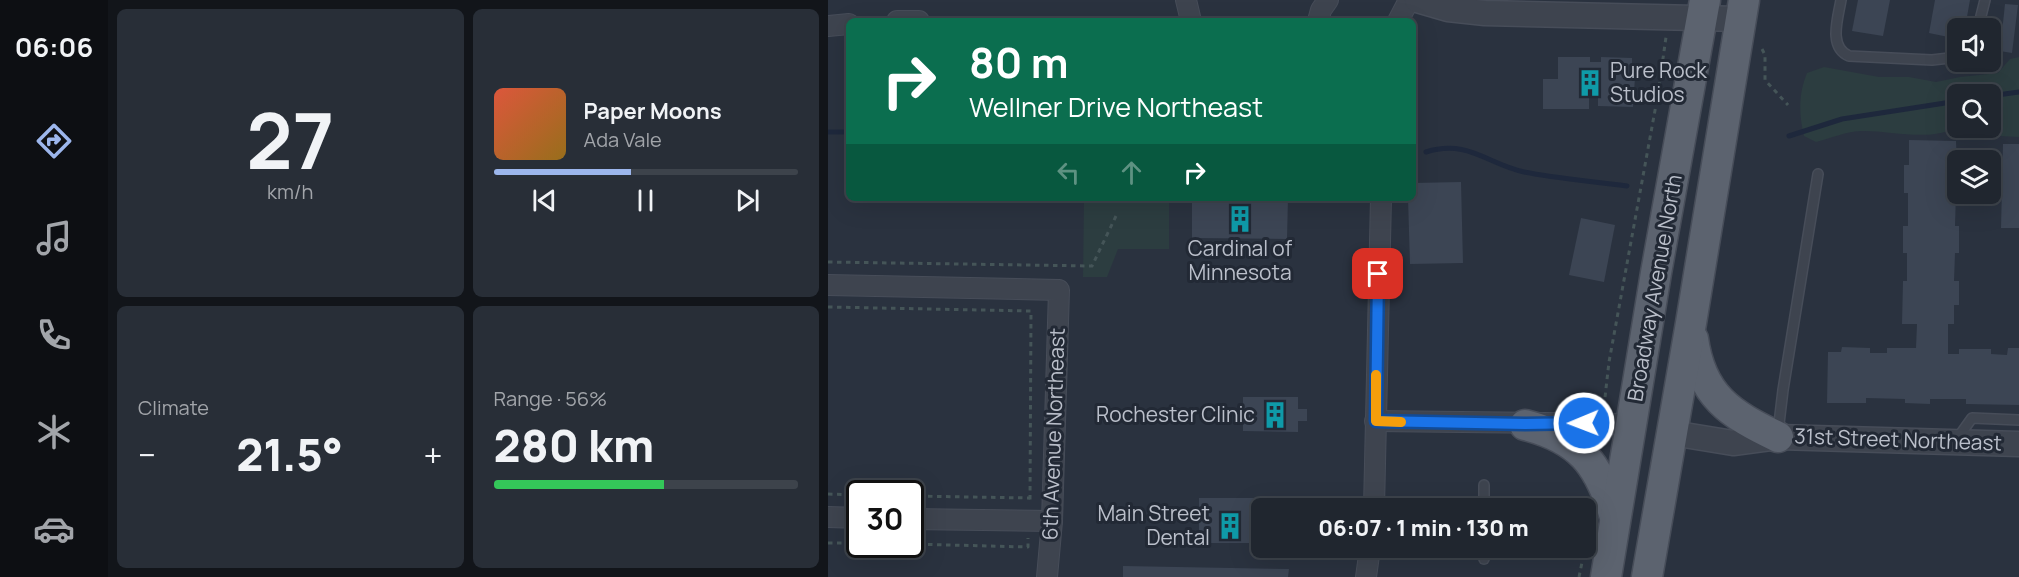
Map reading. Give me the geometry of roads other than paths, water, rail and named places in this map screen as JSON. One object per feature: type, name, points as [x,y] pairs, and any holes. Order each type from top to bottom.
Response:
[{"type":"main road","name":"Broadway Avenue North","points":[[1606,577],[1641,363],[1704,8]]},
{"type":"main road","name":"Broadway Avenue North","points":[[1647,577],[1742,9]]},
{"type":"main road","points":[[1691,323],[1699,365],[1711,391],[1731,412],[1778,437]]},
{"type":"main road","points":[[1641,363],[1655,410],[1672,433]]},
{"type":"main road","points":[[1525,424],[1559,435],[1592,462],[1616,519]]},
{"type":"main road","points":[[1632,424],[1641,431],[1650,447],[1662,490]]},
{"type":"street","points":[[1186,0],[1190,18]]},
{"type":"street","points":[[1319,18],[1328,0]]},
{"type":"street","points":[[1400,18],[1409,0]]},
{"type":"street","points":[[1417,0],[1448,9],[1485,13],[1742,9]]},
{"type":"street","points":[[828,26],[846,24]]},
{"type":"street","points":[[1374,498],[1381,201]]},
{"type":"street","name":"6th Avenue Northeast","points":[[828,285],[1059,290],[1052,521],[1047,577]]},
{"type":"street","points":[[1376,421],[1632,424]]},
{"type":"street","name":"31st Street Northeast","points":[[1672,433],[1704,440],[1734,442],[1778,437],[2019,444]]},
{"type":"street","points":[[828,517],[846,518]]},
{"type":"street","points":[[924,519],[1052,521]]},
{"type":"street","points":[[1366,577],[1369,558]]},
{"type":"lane","points":[[1841,0],[1836,36],[1837,44],[1843,54],[1850,57],[1932,60],[1947,58]]},
{"type":"lane","points":[[1980,18],[1985,0]]},
{"type":"lane","points":[[1778,437],[1783,390],[1818,174]]},
{"type":"lane","points":[[1954,442],[1972,418],[2019,420]]},
{"type":"lane","points":[[1484,485],[1484,498]]},
{"type":"waterway","points":[[2001,94],[2019,92]]},
{"type":"waterway","points":[[1789,136],[1842,119],[1947,103]]},
{"type":"waterway","points":[[828,132],[846,132]]},
{"type":"waterway","points":[[1426,152],[1441,149],[1466,151],[1524,172],[1627,186]]},
{"type":"place","name":"Pure Rock Studios","points":[[1590,83]]},
{"type":"place","name":"Cardinal of Minnesota","points":[[1240,219]]},
{"type":"place","name":"Rochester Clinic","points":[[1275,415]]},
{"type":"place","name":"Main Street Dental","points":[[1230,526]]}]
